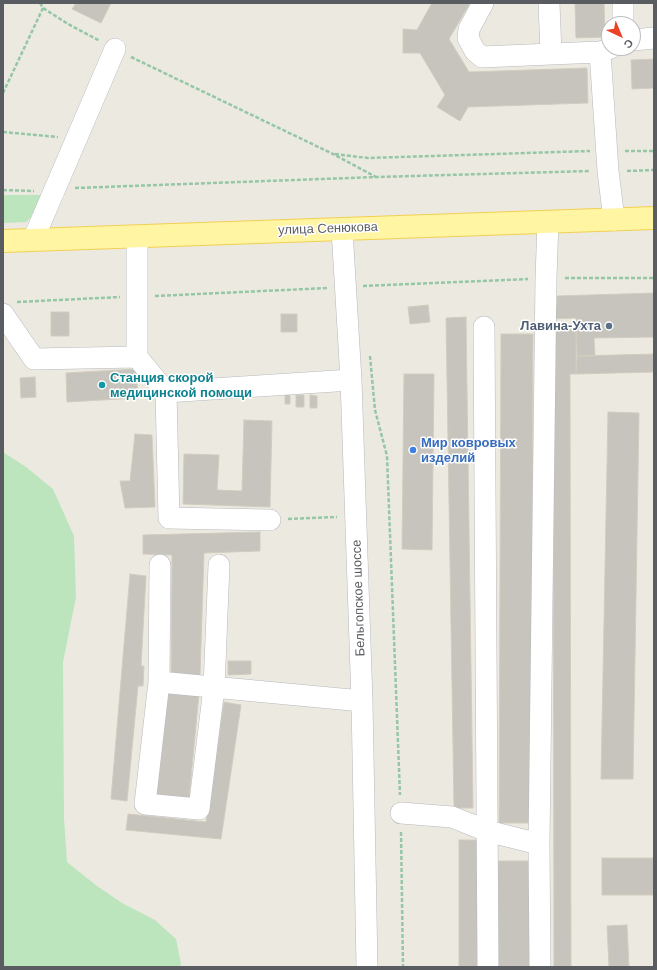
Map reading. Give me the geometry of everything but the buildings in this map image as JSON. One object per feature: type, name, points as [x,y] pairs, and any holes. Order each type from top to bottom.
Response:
[{"type":"main road","name":"улица Сенюкова","points":[[3,242],[654,218]]},
{"type":"street","points":[[483,3],[469,29],[468,38],[475,51],[482,57],[601,50]]},
{"type":"street","points":[[549,3],[551,54]]},
{"type":"street","points":[[623,3],[623,16]]},
{"type":"street","points":[[641,39],[654,38]]},
{"type":"street","points":[[34,240],[115,49]]},
{"type":"street","points":[[605,56],[608,171],[614,220]]},
{"type":"street","points":[[540,967],[546,278],[548,222]]},
{"type":"street","name":"Бельгопское шоссе","points":[[342,229],[351,380],[356,516],[362,701],[367,967]]},
{"type":"street","points":[[137,237],[137,357],[166,392],[169,518],[270,520]]},
{"type":"street","points":[[3,314],[34,359],[137,357]]},
{"type":"street","points":[[484,327],[488,967]]},
{"type":"street","points":[[166,392],[351,380]]},
{"type":"street","points":[[160,565],[159,682],[145,804],[199,809],[214,688],[219,565]]},
{"type":"street","points":[[159,682],[362,701]]},
{"type":"street","points":[[401,813],[452,817],[487,831],[540,844]]},
{"type":"path","points":[[40,3],[43,8],[68,24],[115,49],[377,177]]},
{"type":"path","points":[[3,93],[43,8]]},
{"type":"path","points":[[3,132],[61,137]]},
{"type":"path","points":[[332,154],[368,158],[654,151]]},
{"type":"path","points":[[3,190],[33,191],[377,177],[654,170]]},
{"type":"path","points":[[369,348],[375,410],[387,456],[401,813],[403,967]]},
{"type":"path","points":[[270,520],[356,516]]},
{"type":"green space","points":[[3,195],[45,195],[37,212],[26,222],[3,223]]},
{"type":"green space","points":[[3,452],[26,467],[53,489],[74,536],[76,597],[63,662],[64,818],[67,862],[97,886],[122,903],[155,920],[176,939],[181,964],[180,967],[3,967]]},
{"type":"place","name":"Лавина-Ухта","points":[[609,326]]},
{"type":"place","name":"Станция скорой медицинской помощи","points":[[102,385]]},
{"type":"place","name":"Мир ковровых изделий","points":[[413,450]]}]
